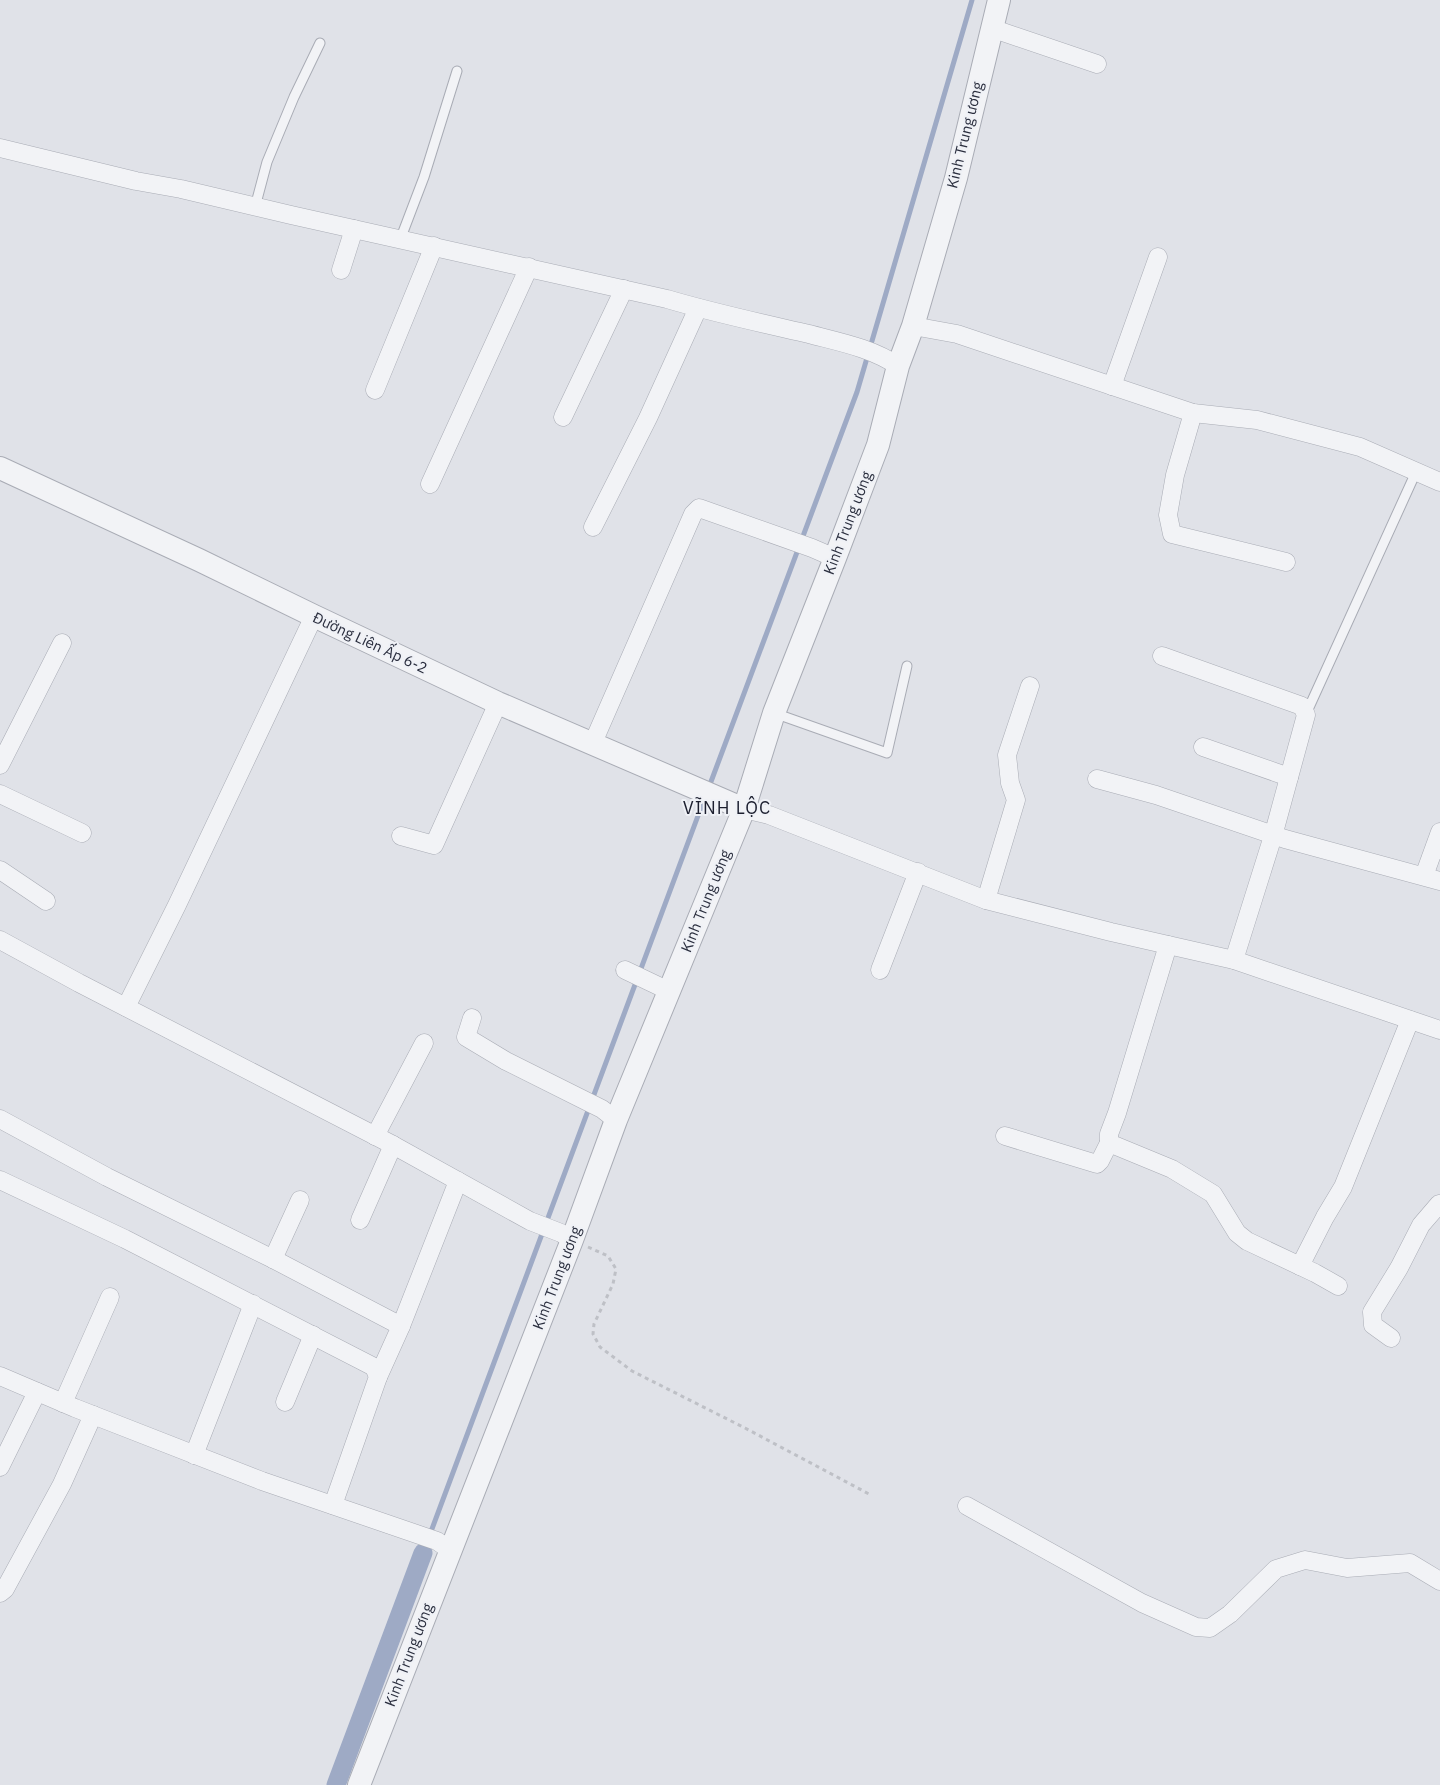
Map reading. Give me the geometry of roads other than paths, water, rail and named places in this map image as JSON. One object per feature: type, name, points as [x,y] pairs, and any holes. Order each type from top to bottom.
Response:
[{"type":"street","name":"Kinh Trung ương","points":[[359,1785],[436,1542],[566,1237],[609,1115],[669,991],[736,805],[774,713],[878,445],[891,361],[913,326],[956,178],[999,0]]},
{"type":"street","points":[[991,28],[1097,64]]},
{"type":"street","points":[[0,148],[136,181],[182,189],[400,240],[667,299],[838,342],[891,361]]},
{"type":"street","points":[[340,270],[354,229]]},
{"type":"street","points":[[375,390],[434,246]]},
{"type":"street","points":[[1112,386],[1158,257]]},
{"type":"street","points":[[430,484],[529,267]]},
{"type":"street","points":[[564,417],[624,290]]},
{"type":"street","points":[[593,527],[648,418],[698,308]]},
{"type":"street","points":[[913,326],[957,334],[1193,412],[1258,420],[1341,442],[1360,448],[1440,482]]},
{"type":"street","points":[[1193,412],[1175,475],[1168,515],[1172,534],[1286,562]]},
{"type":"street","name":"Đường Liên Ấp 6-2","points":[[0,468],[199,560],[498,703],[736,805]]},
{"type":"street","points":[[592,744],[693,514],[699,508],[835,558]]},
{"type":"street","points":[[126,1007],[178,905],[314,616]]},
{"type":"street","points":[[2,755],[62,643]]},
{"type":"street","points":[[1162,656],[1302,706],[1306,715],[1273,836],[1234,960]]},
{"type":"street","points":[[986,900],[1016,800],[1010,783],[1007,755],[1030,686]]},
{"type":"street","points":[[401,836],[434,845],[498,703]]},
{"type":"street","points":[[1203,747],[1289,777]]},
{"type":"street","points":[[1097,779],[1156,795],[1273,836],[1432,878],[1440,832]]},
{"type":"street","points":[[0,794],[82,833]]},
{"type":"street","points":[[736,805],[918,872],[986,900],[1102,930],[1234,960],[1440,1030]]},
{"type":"street","points":[[0,870],[46,901]]},
{"type":"street","points":[[880,970],[918,872]]},
{"type":"street","points":[[0,940],[393,1145],[530,1221],[566,1237]]},
{"type":"street","points":[[1005,1136],[1097,1164],[1100,1161],[1109,1143],[1109,1134],[1168,945]]},
{"type":"street","points":[[625,970],[669,991]]},
{"type":"street","points":[[472,1018],[466,1037],[506,1061],[609,1115]]},
{"type":"street","points":[[1300,1266],[1343,1187],[1391,1063],[1410,1020]]},
{"type":"street","points":[[375,1136],[424,1043]]},
{"type":"street","points":[[0,1119],[107,1177],[273,1259],[401,1326]]},
{"type":"street","points":[[1109,1143],[1172,1169],[1213,1194],[1237,1233],[1247,1241],[1338,1286]]},
{"type":"street","points":[[360,1220],[393,1145]]},
{"type":"street","points":[[0,1180],[125,1239],[313,1335],[374,1367],[378,1377]]},
{"type":"street","points":[[333,1505],[378,1377],[401,1326],[458,1181]]},
{"type":"street","points":[[273,1259],[300,1200]]},
{"type":"street","points":[[1391,1338],[1373,1325],[1372,1312],[1399,1268],[1421,1225],[1440,1204]]},
{"type":"street","points":[[62,1403],[110,1297]]},
{"type":"street","points":[[194,1455],[253,1304]]},
{"type":"street","points":[[285,1402],[313,1335]]},
{"type":"street","points":[[0,1376],[62,1403],[262,1481],[436,1542]]},
{"type":"street","points":[[0,1468],[37,1392]]},
{"type":"street","points":[[0,1594],[5,1589],[62,1484],[93,1415]]},
{"type":"street","points":[[967,1506],[1142,1603],[1196,1627],[1210,1628],[1230,1614],[1276,1569],[1305,1560],[1347,1568],[1410,1563],[1440,1581]]},
{"type":"lane","points":[[255,207],[267,162],[320,43]]},
{"type":"lane","points":[[400,240],[424,177],[457,72]]},
{"type":"lane","points":[[1306,715],[1416,472]]},
{"type":"lane","points":[[774,713],[887,753],[907,666]]},
{"type":"waterway","points":[[709,787],[857,392],[972,0]]},
{"type":"waterway","points":[[423,1553],[705,797]]},
{"type":"waterway","points":[[336,1785],[423,1553]]},
{"type":"district","name":"VĨNH LỘC","points":[[727,808]]}]
